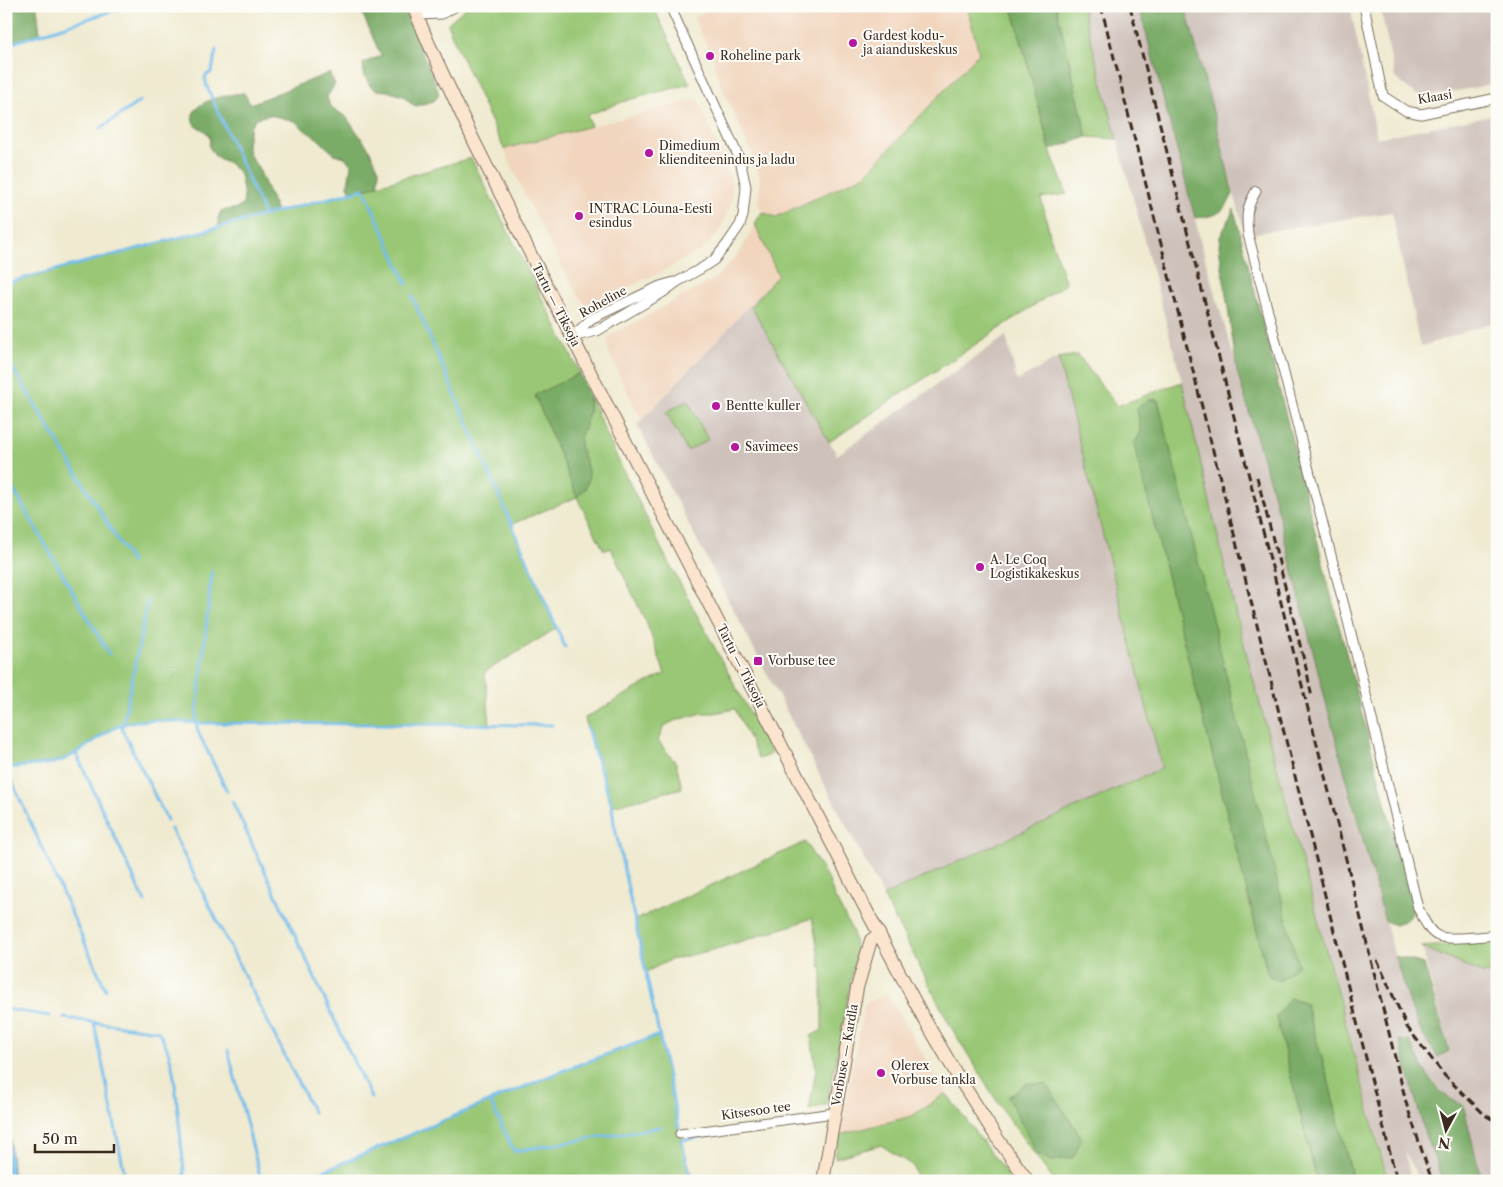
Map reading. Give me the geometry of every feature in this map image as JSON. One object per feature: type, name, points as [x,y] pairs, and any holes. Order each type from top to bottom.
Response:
[{"type":"main road","name":"Tartu — Tiksoja","points":[[417,9],[428,42],[473,139],[879,934],[922,1015],[957,1075],[997,1138],[1028,1181]]},
{"type":"main road","name":"Vorbuse — Kardla","points":[[823,1181],[857,988],[871,940],[879,934]]},
{"type":"street","points":[[417,9],[442,14],[456,6]]},
{"type":"street","name":"Roheline","points":[[572,336],[591,319],[660,286],[677,282],[710,263],[728,244],[740,225],[743,216],[746,188],[740,160],[670,6]]},
{"type":"street","name":"Klaasi","points":[[1364,6],[1382,96],[1406,111],[1421,114],[1497,98]]},
{"type":"street","points":[[1256,191],[1250,201],[1246,215],[1248,234],[1348,621],[1418,908],[1428,927],[1438,936],[1459,939],[1497,935]]},
{"type":"street","name":"Kitsesoo tee","points":[[680,1134],[834,1113]]},
{"type":"shaded area","points":[[716,6],[967,6],[979,53],[865,175],[776,217],[762,212],[759,205],[760,178],[754,159],[717,75],[714,59],[693,18]]},
{"type":"shaded area","points":[[1082,6],[1139,6],[1206,262],[1272,489],[1328,710],[1407,997],[1449,1050],[1422,947],[1484,974],[1497,971],[1497,1181],[1482,1181],[1463,1105],[1450,1100],[1427,1075],[1410,1042],[1399,1041],[1426,1137],[1444,1181],[1420,1181],[1405,1152],[1412,1181],[1389,1181],[1236,615],[1182,382]]},
{"type":"shaded area","points":[[1185,6],[1350,6],[1377,138],[1497,114],[1497,321],[1420,347],[1392,212],[1245,235]]},
{"type":"shaded area","points":[[1380,6],[1497,6],[1497,83],[1421,98],[1395,78]]},
{"type":"shaded area","points":[[698,99],[732,183],[732,199],[716,236],[701,250],[661,272],[587,306],[566,274],[525,195],[504,149]]},
{"type":"shaded area","points":[[755,224],[778,275],[641,420],[608,351],[608,336],[715,279],[741,251]]},
{"type":"shaded area","points":[[778,275],[751,306],[837,455],[1006,336],[1017,381],[1058,358],[1162,768],[883,896],[637,425]]},
{"type":"shaded area","points":[[887,994],[946,1093],[912,1116],[839,1135],[865,1004]]},
{"type":"green space","points":[[6,6],[37,6],[40,34],[6,45]]},
{"type":"green space","points":[[359,6],[403,6],[436,85],[439,95],[434,101],[416,106],[403,96],[376,90],[370,86],[364,75],[363,63],[381,56]]},
{"type":"green space","points":[[468,6],[653,6],[690,84],[628,100],[587,115],[591,126],[504,149],[451,34],[448,23]]},
{"type":"green space","points":[[967,6],[1012,6],[1050,150],[1067,194],[1041,198],[1051,239],[1066,284],[829,442],[751,306],[778,275],[755,224],[762,212],[776,217],[865,175],[979,53]]},
{"type":"green space","points":[[1012,6],[1056,6],[1087,137],[1050,150]]},
{"type":"green space","points":[[1056,6],[1082,6],[1117,139],[1087,137]]},
{"type":"green space","points":[[1139,6],[1185,6],[1233,194],[1226,206],[1213,215],[1195,218]]},
{"type":"green space","points":[[329,73],[335,84],[327,97],[330,106],[346,117],[368,147],[379,170],[378,185],[351,193],[348,185],[351,165],[345,157],[334,154],[295,121],[270,115],[256,118],[250,126],[247,145],[251,158],[258,167],[277,212],[219,228],[218,218],[221,211],[238,208],[243,204],[244,196],[240,174],[229,163],[216,157],[209,147],[210,137],[205,131],[195,125],[193,121],[193,114],[197,108],[204,103],[221,97],[244,93],[250,104]]},
{"type":"green space","points":[[471,158],[580,373],[535,396],[577,496],[586,488],[587,466],[579,445],[589,413],[590,397],[662,550],[772,754],[758,759],[735,709],[702,713],[674,721],[664,726],[658,741],[676,763],[682,788],[612,806],[585,718],[665,674],[647,624],[611,549],[603,549],[577,497],[512,524],[557,628],[485,672],[490,725],[129,722],[115,727],[76,753],[60,761],[6,768],[6,283],[364,189]]},
{"type":"green space","points":[[1234,209],[1330,591],[1388,813],[1414,904],[1413,912],[1409,917],[1395,925],[1385,921],[1328,710],[1272,489],[1237,371],[1219,246],[1220,237]]},
{"type":"green space","points":[[1078,355],[1117,406],[1182,382],[1236,615],[1388,1181],[1353,1181],[1328,1079],[1305,1002],[1276,1017],[1317,1181],[1054,1181],[1003,1111],[951,1027],[883,896],[1162,768],[1058,358]],"holes":[[[1141,432],[1268,975],[1134,444]]]},
{"type":"green space","points":[[580,373],[589,399],[589,410],[580,441],[589,478],[586,487],[577,497],[535,395]]},
{"type":"green space","points":[[1149,399],[1158,400],[1298,965],[1280,981],[1268,975],[1134,444],[1141,432],[1137,409]]},
{"type":"green space","points":[[688,400],[708,440],[687,451],[666,412]]},
{"type":"green space","points":[[805,842],[829,881],[834,896],[853,932],[856,953],[826,1105],[809,1110],[816,1069],[811,1036],[822,1030],[822,973],[812,918],[720,948],[670,960],[646,972],[635,920]]},
{"type":"green space","points":[[1497,941],[1497,971],[1484,974],[1422,947]]},
{"type":"green space","points":[[1395,956],[1424,964],[1449,1051],[1438,1057],[1422,1034],[1407,997]]},
{"type":"green space","points":[[1290,998],[1305,1002],[1328,1079],[1353,1181],[1317,1181],[1276,1017]]},
{"type":"green space","points":[[659,1035],[693,1181],[315,1181],[313,1176],[562,1071]]},
{"type":"green space","points":[[1399,1040],[1410,1042],[1430,1080],[1444,1094],[1463,1105],[1482,1181],[1444,1181],[1426,1137]]},
{"type":"green space","points":[[1027,1083],[1046,1084],[1082,1138],[1073,1158],[1051,1161],[1037,1154],[1008,1097]]},
{"type":"green space","points":[[946,1093],[1012,1181],[918,1181],[913,1166],[881,1145],[835,1158],[839,1135],[912,1116]]},
{"type":"water","points":[[6,1088],[13,1181],[6,1181]]},
{"type":"waterway","points":[[6,45],[128,6]]},
{"type":"waterway","points":[[216,50],[212,71],[205,77],[207,87],[265,216]]},
{"type":"waterway","points":[[100,129],[140,101]]},
{"type":"waterway","points":[[6,283],[364,189],[407,284]]},
{"type":"waterway","points":[[412,296],[565,647]]},
{"type":"waterway","points":[[6,357],[131,562]]},
{"type":"waterway","points":[[6,477],[109,654]]},
{"type":"waterway","points":[[212,572],[196,723],[199,734],[227,791]]},
{"type":"waterway","points":[[148,600],[122,729],[167,820]]},
{"type":"waterway","points":[[106,990],[6,768],[60,761],[77,753],[118,726],[143,721],[552,725]]},
{"type":"waterway","points":[[587,728],[612,806],[614,823],[679,1128]]},
{"type":"waterway","points":[[76,753],[145,902]]},
{"type":"waterway","points":[[232,801],[371,1098]]},
{"type":"waterway","points":[[171,829],[313,1112]]},
{"type":"waterway","points":[[6,1009],[50,1016]]},
{"type":"waterway","points":[[64,1018],[158,1031],[171,1060],[173,1070],[185,1181]]},
{"type":"waterway","points":[[94,1022],[126,1181]]},
{"type":"waterway","points":[[300,1181],[562,1071],[659,1035]]},
{"type":"waterway","points":[[228,1050],[261,1180]]},
{"type":"waterway","points":[[490,1101],[514,1151],[661,1127]]},
{"type":"waterway","points":[[690,1181],[682,1140],[712,1135]]},
{"type":"railway","points":[[1101,6],[1397,1181]]},
{"type":"railway","points":[[1130,6],[1407,1106],[1432,1181]]},
{"type":"railway","points":[[1257,477],[1312,698]]},
{"type":"railway","points":[[1377,960],[1407,1027],[1445,1076],[1485,1115],[1497,1122]]},
{"type":"place","name":"Gardest kodu- ja aianduskeskus","points":[[853,43]]},
{"type":"place","name":"Roheline park","points":[[710,56]]},
{"type":"place","name":"Dimedium klienditeenindus ja ladu","points":[[649,153]]},
{"type":"place","name":"INTRAC Lõuna-Eesti esindus","points":[[579,216]]},
{"type":"place","name":"Bentte kuller","points":[[716,406]]},
{"type":"place","name":"Savimees","points":[[735,447]]},
{"type":"place","name":"A. Le Coq Logistikakeskus","points":[[980,567]]},
{"type":"place","name":"Vorbuse tee","points":[[758,661]]},
{"type":"place","name":"Olerex Vorbuse tankla","points":[[881,1073]]}]
